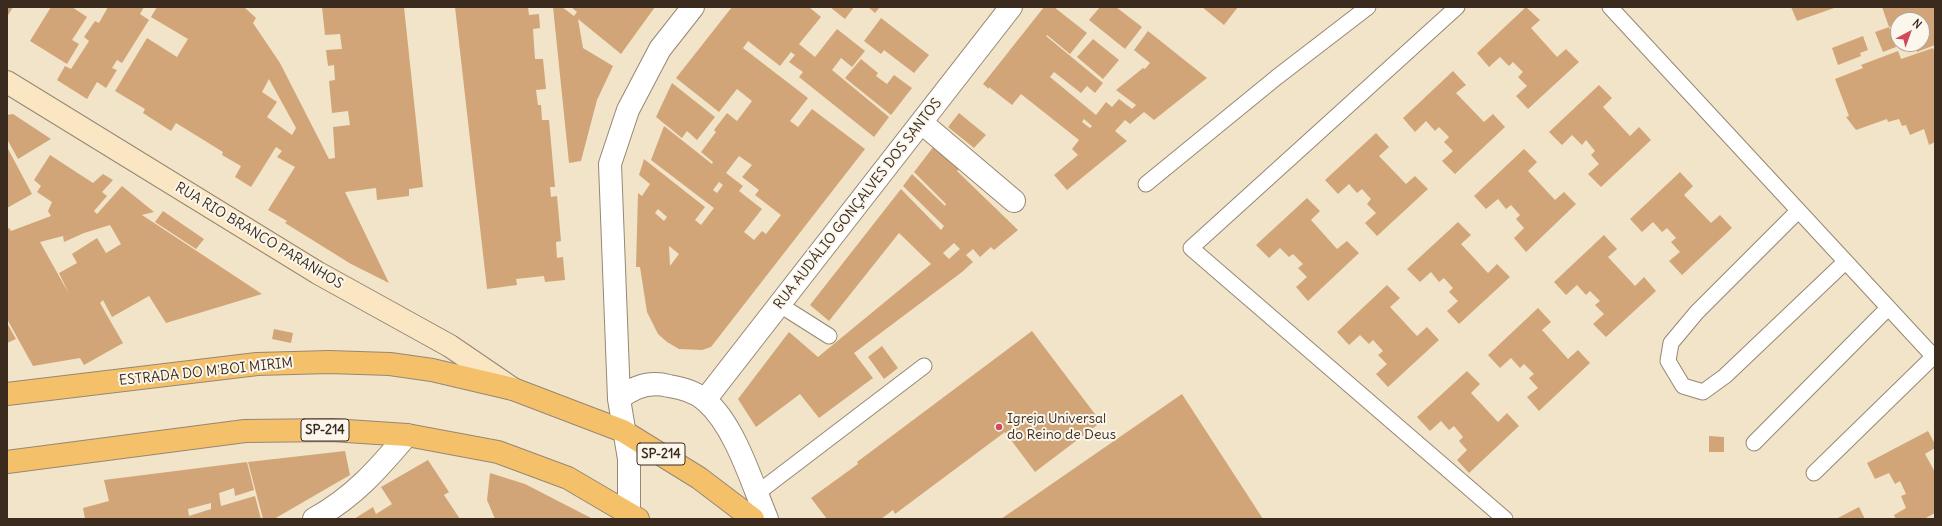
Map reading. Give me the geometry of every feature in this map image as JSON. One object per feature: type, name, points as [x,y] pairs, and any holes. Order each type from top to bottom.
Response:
[{"type":"main road","name":"ESTRADA DO M'BOI MIRIM","points":[[7,394],[257,364],[328,362],[404,366],[432,370],[512,388],[623,431],[699,478],[753,519]]},
{"type":"main road","name":"SP-214","points":[[7,462],[245,431],[332,430],[407,435],[498,452],[568,478],[634,516]]},
{"type":"street","points":[[634,516],[629,459],[623,431],[619,399],[610,164],[628,110],[660,49],[693,7]]},
{"type":"street","name":"RUA AUDÁLIO GONÇALVES DOS SANTOS","points":[[705,400],[1011,7]]},
{"type":"street","name":"RUA RIO BRANCO PARANHOS","points":[[8,84],[318,273],[450,346],[512,388]]},
{"type":"street","points":[[922,123],[1014,202]]},
{"type":"street","points":[[619,399],[630,390],[648,384],[664,384],[684,388],[705,400],[728,428],[767,519]]},
{"type":"street","points":[[314,519],[352,495],[374,475],[407,435]]},
{"type":"lane","points":[[1146,184],[1277,77],[1368,7]]},
{"type":"lane","points":[[1457,7],[1191,248],[1504,519]]},
{"type":"lane","points":[[1610,7],[1934,358],[1814,473]]},
{"type":"lane","points":[[1798,211],[1697,312],[1671,343],[1668,361],[1683,386],[1702,392],[1725,376],[1845,262]]},
{"type":"lane","points":[[780,305],[829,336]]},
{"type":"lane","points":[[1754,443],[1888,308]]},
{"type":"lane","points":[[756,494],[924,366]]},
{"type":"building","points":[[7,7],[13,7],[7,17]]},
{"type":"building","points":[[51,7],[72,7],[87,17],[72,40],[79,44],[67,64],[30,41]]},
{"type":"building","points":[[108,7],[144,7],[140,14],[149,20],[122,63],[117,60],[112,68],[117,70],[106,88],[97,82],[87,99],[57,80],[65,66],[71,69],[89,41],[84,37],[95,21],[99,23]]},
{"type":"building","points":[[157,7],[244,7],[256,18],[253,23],[280,63],[329,159],[335,158],[333,127],[350,125],[348,111],[332,113],[329,81],[335,80],[334,65],[328,66],[326,50],[342,49],[340,34],[325,35],[322,7],[404,7],[423,187],[409,189],[409,196],[377,200],[376,188],[345,192],[389,283],[351,264],[285,223],[287,221],[268,210],[295,167],[277,157],[282,151],[276,147],[251,187],[235,177],[241,166],[222,155],[223,152],[176,123],[171,131],[143,113],[145,109],[115,91],[147,38],[177,57],[188,39],[151,17]],"holes":[[[269,79],[296,128],[292,135],[267,117],[277,102],[262,92]]]},
{"type":"building","points":[[455,7],[528,7],[529,15],[539,14],[540,28],[533,29],[535,59],[543,59],[546,89],[536,90],[538,105],[541,105],[542,120],[549,120],[555,187],[550,187],[551,197],[557,196],[561,241],[556,242],[557,258],[563,257],[565,280],[545,282],[544,276],[516,279],[517,285],[487,289]]},
{"type":"building","points":[[553,7],[562,7],[574,16],[577,12],[571,7],[655,7],[621,54],[578,19],[583,48],[613,66],[597,100],[581,161],[569,163]]},
{"type":"building","points":[[732,7],[809,7],[821,17],[799,44],[815,57],[837,29],[865,51],[852,67],[841,58],[832,70],[889,117],[874,137],[799,77],[803,72],[789,62],[795,55],[791,52],[780,66],[748,41],[743,48],[808,98],[790,121],[798,127],[812,109],[865,149],[711,347],[702,350],[679,349],[667,342],[658,334],[647,312],[640,267],[636,267],[638,193],[642,196],[650,184],[639,175],[644,159],[705,207],[695,220],[701,225],[714,208],[651,160],[664,126],[712,164],[713,162],[701,152],[716,132],[714,130],[727,113],[737,121],[752,101],[737,89],[719,112],[676,78]],"holes":[[[739,156],[752,165],[742,177],[759,190],[755,195],[781,215],[766,234],[762,231],[754,240],[744,232],[762,209],[739,191],[743,186],[726,173]],[[719,182],[723,185],[717,193],[713,190]],[[658,209],[667,217],[664,221],[655,213]],[[669,246],[679,254],[670,266]]]},
{"type":"building","points":[[830,7],[854,7],[845,19]]},
{"type":"building","points":[[868,7],[880,7],[875,13]]},
{"type":"building","points":[[1044,7],[1054,7],[1087,33],[1070,54],[1047,35],[1046,36],[1103,83],[1095,93],[1087,86],[1081,93],[1054,72],[1050,77],[1096,115],[1106,102],[1112,107],[1119,99],[1132,109],[1136,105],[1116,90],[1143,68],[1145,69],[1150,63],[1134,50],[1148,31],[1207,78],[1154,120],[1144,112],[1130,124],[1125,120],[1115,131],[1127,141],[1067,190],[1054,175],[1078,155],[1072,149],[1079,140],[1021,94],[1012,105],[983,84]],"holes":[[[1084,119],[1092,126],[1090,128],[1082,122]]]},
{"type":"building","points":[[1100,7],[1116,7],[1142,27],[1125,49],[1089,20]]},
{"type":"building","points":[[1202,7],[1238,7],[1224,25]]},
{"type":"building","points":[[1526,7],[1540,20],[1531,28],[1557,57],[1566,49],[1579,62],[1528,109],[1516,96],[1527,86],[1518,77],[1523,72],[1513,62],[1509,66],[1500,57],[1489,67],[1477,53]]},
{"type":"building","points":[[1791,7],[1837,7],[1797,21]]},
{"type":"building","points":[[1882,7],[1935,7],[1935,45],[1930,47],[1930,12],[1890,12],[1889,27]]},
{"type":"building","points":[[881,18],[929,55],[914,73],[884,50],[881,54],[864,41]]},
{"type":"building","points":[[1889,27],[1890,49],[1883,52],[1875,32]]},
{"type":"building","points":[[1863,36],[1868,50],[1860,53],[1861,56],[1838,65],[1832,48]]},
{"type":"building","points":[[1093,39],[1119,60],[1103,79],[1077,57]]},
{"type":"building","points":[[1933,48],[1935,53],[1935,142],[1929,145],[1924,129],[1910,135],[1906,125],[1902,126],[1899,119],[1888,122],[1887,119],[1856,130],[1846,117],[1849,116],[1835,79],[1863,68],[1861,65],[1895,52],[1898,52],[1901,59],[1921,52],[1930,52],[1930,49]]},
{"type":"building","points":[[861,59],[878,73],[876,76],[887,84],[894,75],[912,88],[891,115],[845,78]]},
{"type":"building","points":[[1453,71],[1466,85],[1456,93],[1484,122],[1493,114],[1505,127],[1455,174],[1442,161],[1453,151],[1444,142],[1449,137],[1439,127],[1435,131],[1426,121],[1415,132],[1403,118]]},
{"type":"building","points":[[672,83],[715,117],[697,140],[687,131],[682,138],[656,117]]},
{"type":"building","points":[[1599,85],[1612,98],[1603,107],[1630,136],[1639,127],[1651,140],[1601,187],[1588,174],[1599,164],[1591,155],[1595,151],[1586,140],[1582,145],[1572,135],[1562,145],[1549,132]]},
{"type":"building","points":[[959,113],[986,135],[974,148],[948,127]]},
{"type":"building","points":[[13,114],[51,139],[18,159],[7,139],[7,115]]},
{"type":"building","points":[[1376,133],[1389,147],[1379,156],[1406,184],[1415,176],[1428,189],[1377,236],[1365,223],[1376,213],[1367,204],[1371,199],[1362,189],[1357,193],[1349,184],[1338,194],[1325,180]]},
{"type":"building","points":[[934,146],[960,168],[957,171],[1018,230],[994,250],[991,247],[980,257],[973,249],[966,255],[973,262],[962,272],[854,353],[873,378],[819,418],[800,394],[756,427],[738,399],[789,332],[818,357],[931,264],[899,233],[829,321],[810,305],[901,189],[941,230],[944,226],[903,186],[912,174],[945,206],[946,204],[914,172]],"holes":[[[954,243],[960,249],[949,259],[943,253]]]},
{"type":"building","points":[[7,147],[32,194],[7,208]]},
{"type":"building","points":[[1524,149],[1537,162],[1528,171],[1555,200],[1564,192],[1576,204],[1526,252],[1514,238],[1524,228],[1516,219],[1520,215],[1511,205],[1506,209],[1498,199],[1486,209],[1474,196]]},
{"type":"building","points":[[50,155],[93,183],[103,174],[113,180],[102,192],[107,196],[94,211],[97,214],[122,186],[154,212],[142,215],[262,294],[166,323],[149,296],[112,317],[103,300],[100,303],[123,343],[84,365],[80,358],[33,366],[7,319],[7,229],[9,228],[11,231],[51,216],[48,211],[52,202],[37,192],[41,186],[34,180]],"holes":[[[110,225],[121,244],[106,253],[97,238],[72,254],[77,263],[59,273],[69,294],[40,242],[63,236],[64,242],[84,233]]]},
{"type":"building","points":[[1680,172],[1693,186],[1684,195],[1711,223],[1720,215],[1732,228],[1682,275],[1669,261],[1680,252],[1671,242],[1676,238],[1667,228],[1662,232],[1653,222],[1642,232],[1630,219]]},
{"type":"building","points":[[1307,198],[1320,211],[1311,220],[1337,249],[1347,241],[1359,253],[1308,301],[1296,287],[1307,277],[1298,268],[1303,264],[1293,254],[1289,257],[1280,248],[1269,258],[1256,245]]},
{"type":"building","points":[[163,211],[204,239],[196,249],[155,222]]},
{"type":"building","points":[[1458,222],[1471,235],[1461,244],[1488,273],[1497,264],[1510,277],[1459,324],[1447,311],[1458,301],[1449,292],[1453,288],[1444,278],[1439,282],[1431,272],[1420,282],[1407,269]]},
{"type":"building","points":[[1604,235],[1617,249],[1608,257],[1635,286],[1644,277],[1656,291],[1606,337],[1593,324],[1604,314],[1595,305],[1600,301],[1590,291],[1586,295],[1577,285],[1566,295],[1554,282]]},
{"type":"building","points":[[1387,285],[1400,298],[1390,307],[1417,336],[1427,327],[1439,340],[1388,387],[1376,374],[1387,364],[1378,355],[1383,351],[1373,340],[1369,344],[1360,335],[1349,345],[1337,332]]},
{"type":"building","points":[[1538,308],[1551,322],[1542,330],[1568,359],[1578,350],[1590,363],[1539,411],[1527,397],[1538,388],[1529,378],[1534,374],[1524,364],[1520,368],[1511,358],[1500,368],[1488,355]]},
{"type":"building","points":[[7,323],[16,339],[7,343]]},
{"type":"building","points":[[274,329],[293,333],[291,343],[272,339]]},
{"type":"building","name":"Igreja Universal do Reino de Deus","points":[[1032,331],[1101,422],[1035,472],[1005,432],[895,514],[893,510],[881,519],[827,519],[811,498],[858,464],[857,462]]},
{"type":"building","points":[[882,346],[898,368],[884,379],[868,357]]},
{"type":"building","points":[[1467,371],[1480,384],[1471,393],[1498,422],[1507,413],[1519,426],[1469,473],[1457,460],[1467,450],[1459,441],[1463,437],[1454,426],[1449,430],[1441,421],[1430,431],[1417,417]]},
{"type":"building","points":[[1182,394],[1263,519],[1001,519]]},
{"type":"building","points":[[1928,431],[1935,444],[1935,448],[1925,454],[1935,472],[1935,513],[1924,519],[1896,519],[1894,515],[1906,508],[1901,496],[1906,494],[1900,481],[1895,484],[1889,473],[1875,479],[1867,463]]},
{"type":"building","points":[[1709,436],[1724,437],[1724,452],[1709,452]]},
{"type":"building","points":[[345,451],[350,475],[274,519],[263,519],[248,462]]},
{"type":"building","points":[[428,460],[449,492],[444,495],[460,519],[354,519],[373,507],[376,514],[392,504],[381,487]]},
{"type":"building","points":[[247,462],[254,490],[235,496],[234,488],[219,493],[221,506],[255,496],[261,519],[85,519],[83,508],[109,501],[104,480]],"holes":[[[211,503],[211,509],[189,516],[188,509]]]},
{"type":"building","points":[[490,473],[525,484],[593,519],[495,519],[487,500]]},
{"type":"building","points":[[1859,507],[1865,519],[1836,519]]},
{"type":"place","name":"Igreja Universal do Reino de Deus","points":[[999,427]]}]
